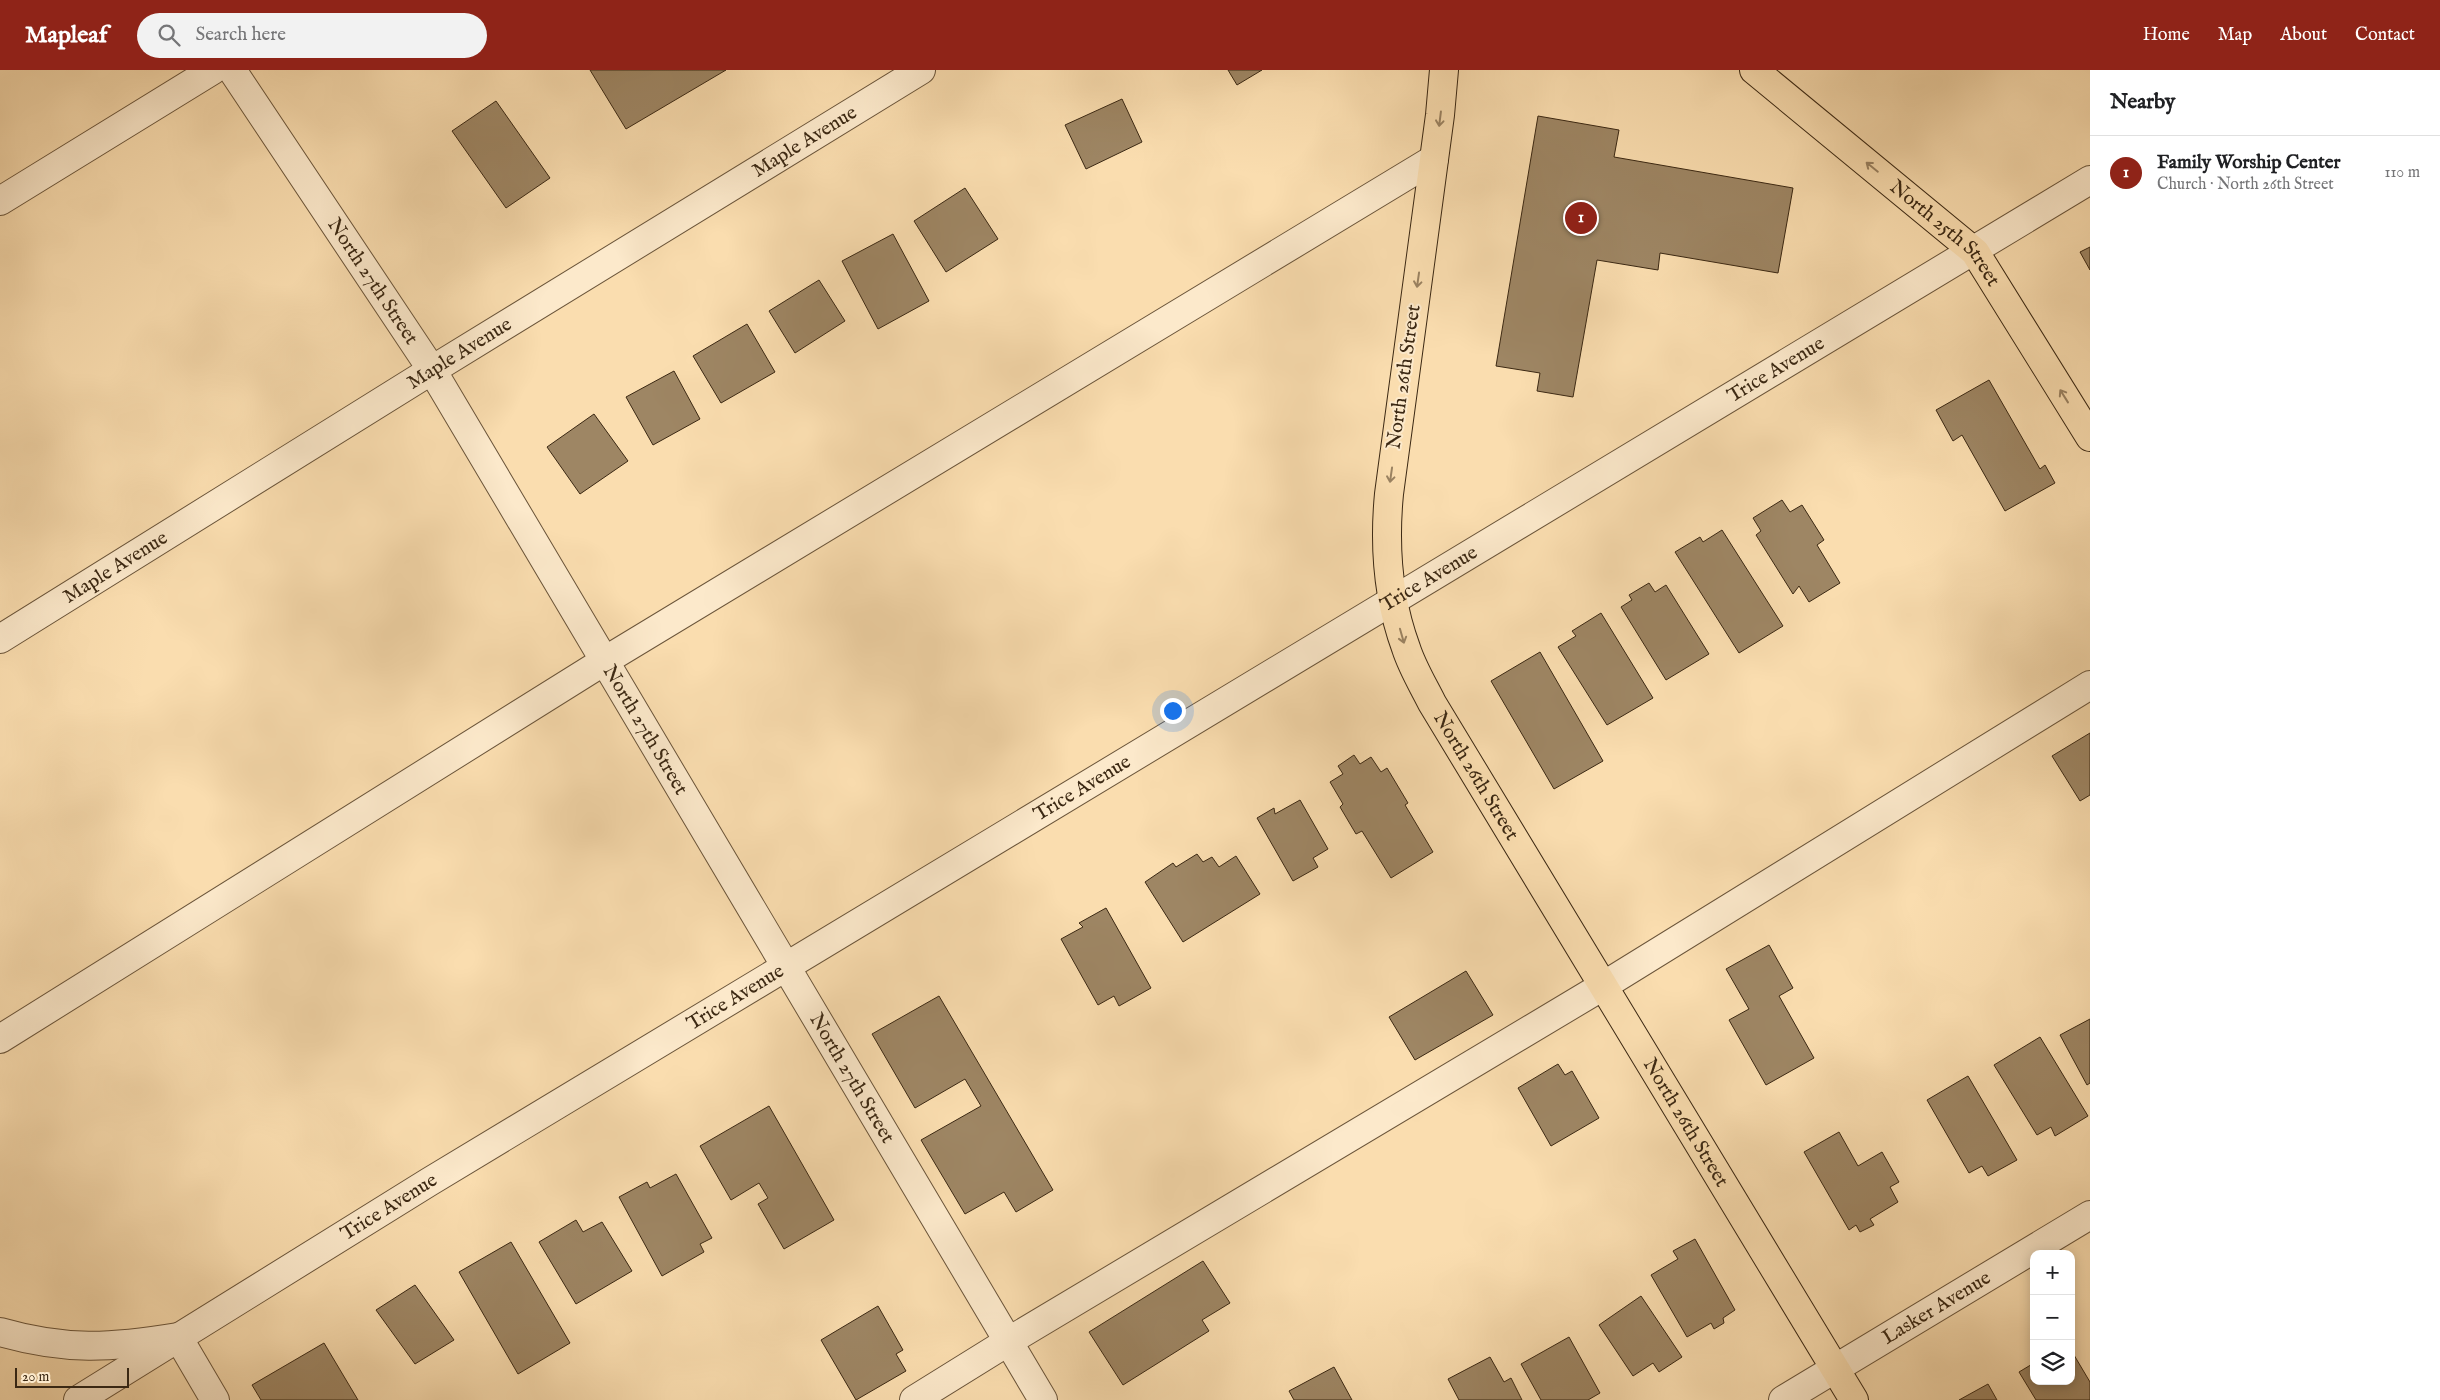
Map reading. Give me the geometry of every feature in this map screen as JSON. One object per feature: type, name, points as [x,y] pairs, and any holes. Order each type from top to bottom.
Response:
[{"type":"main road","name":"North 26th Street","points":[[1444,70],[1385,532],[1392,600],[1406,649],[1432,703],[1854,1400]]},
{"type":"main road","name":"North 25th Street","points":[[1754,70],[1975,252],[2090,437]]},
{"type":"street","points":[[0,201],[213,70]]},
{"type":"street","name":"North 27th Street","points":[[232,70],[432,370],[788,966],[1044,1400]]},
{"type":"street","name":"Maple Avenue","points":[[0,639],[432,370],[921,70]]},
{"type":"street","points":[[0,1039],[606,660],[1434,159]]},
{"type":"street","name":"Trice Avenue","points":[[78,1400],[429,1182],[1392,600],[1975,252],[2090,180]]},
{"type":"street","points":[[914,1400],[1009,1341],[1603,986],[2090,686]]},
{"type":"street","name":"Lasker Avenue","points":[[1783,1400],[2090,1215]]},
{"type":"street","points":[[0,1332],[35,1342],[91,1347],[123,1346],[178,1337],[215,1400]]},
{"type":"building","points":[[590,70],[726,70],[626,129]]},
{"type":"building","points":[[1228,70],[1262,70],[1237,85]]},
{"type":"building","points":[[1122,99],[1142,142],[1086,169],[1065,125]]},
{"type":"building","points":[[496,101],[550,178],[506,208],[452,131]]},
{"type":"building","points":[[1538,116],[1619,130],[1614,157],[1793,188],[1778,273],[1660,253],[1658,270],[1597,260],[1573,397],[1537,391],[1540,373],[1496,366]]},
{"type":"building","points":[[965,188],[998,239],[946,272],[914,221]]},
{"type":"building","points":[[893,234],[929,301],[878,329],[842,261]]},
{"type":"building","points":[[2090,247],[2090,270],[2080,252]]},
{"type":"building","points":[[819,280],[845,321],[795,353],[769,311]]},
{"type":"building","points":[[747,324],[775,372],[721,403],[693,356]]},
{"type":"building","points":[[674,371],[700,419],[653,445],[626,397]]},
{"type":"building","points":[[1989,380],[2040,469],[2045,465],[2055,483],[2005,511],[1962,435],[1953,441],[1936,410]]},
{"type":"building","points":[[594,414],[628,461],[580,494],[547,447]]},
{"type":"building","points":[[1782,500],[1790,512],[1802,505],[1824,540],[1817,545],[1840,583],[1809,602],[1799,586],[1793,594],[1756,535],[1761,531],[1753,518]]},
{"type":"building","points":[[1722,530],[1783,626],[1739,653],[1675,552],[1700,537],[1703,542]]},
{"type":"building","points":[[1649,583],[1655,592],[1666,585],[1709,654],[1666,680],[1621,607],[1632,600],[1629,595]]},
{"type":"building","points":[[1601,613],[1653,698],[1607,725],[1558,647],[1576,636],[1572,631]]},
{"type":"building","points":[[1540,652],[1603,761],[1554,789],[1491,681]]},
{"type":"building","points":[[2090,733],[2090,795],[2080,801],[2052,756]]},
{"type":"building","points":[[1354,755],[1360,764],[1371,757],[1381,772],[1387,768],[1408,803],[1405,805],[1433,852],[1391,878],[1362,831],[1356,834],[1340,807],[1343,804],[1330,782],[1343,774],[1338,766]]},
{"type":"building","points":[[1300,800],[1328,849],[1313,858],[1318,867],[1293,881],[1257,818],[1274,808],[1275,814]]},
{"type":"building","points":[[1197,854],[1203,862],[1212,857],[1219,867],[1236,856],[1260,894],[1183,942],[1145,882],[1173,863],[1176,867]]},
{"type":"building","points":[[1106,908],[1151,988],[1119,1006],[1114,996],[1098,1005],[1061,939],[1083,927],[1079,923]]},
{"type":"building","points":[[1769,945],[1793,988],[1779,996],[1814,1058],[1766,1085],[1729,1020],[1749,1009],[1726,969]]},
{"type":"building","points":[[1466,971],[1493,1015],[1415,1060],[1389,1017]]},
{"type":"building","points":[[939,996],[1053,1190],[1016,1212],[1004,1192],[965,1214],[921,1140],[981,1106],[965,1079],[915,1108],[872,1034]]},
{"type":"building","points":[[2090,1019],[2090,1083],[2087,1085],[2060,1035]]},
{"type":"building","points":[[2040,1037],[2088,1116],[2055,1136],[2051,1127],[2037,1135],[1994,1065]]},
{"type":"building","points":[[1558,1064],[1565,1075],[1572,1071],[1599,1118],[1551,1146],[1518,1088]]},
{"type":"building","points":[[1968,1076],[2017,1160],[1988,1176],[1982,1166],[1969,1173],[1927,1100]]},
{"type":"building","points":[[769,1106],[834,1220],[784,1249],[758,1204],[768,1198],[759,1183],[731,1200],[700,1146]]},
{"type":"building","points":[[1839,1132],[1858,1166],[1882,1152],[1899,1182],[1890,1187],[1898,1202],[1870,1219],[1874,1225],[1860,1232],[1856,1225],[1849,1230],[1804,1152]]},
{"type":"building","points":[[676,1174],[712,1238],[700,1244],[704,1252],[662,1276],[619,1197],[647,1182],[650,1188]]},
{"type":"building","points":[[576,1220],[583,1232],[602,1222],[632,1271],[576,1304],[539,1242]]},
{"type":"building","points":[[1695,1239],[1735,1310],[1723,1318],[1724,1323],[1714,1329],[1711,1323],[1687,1337],[1651,1275],[1678,1259],[1673,1251]]},
{"type":"building","points":[[511,1242],[570,1343],[518,1374],[459,1272]]},
{"type":"building","points":[[1203,1261],[1230,1303],[1202,1320],[1209,1331],[1123,1385],[1089,1332]]},
{"type":"building","points":[[415,1285],[454,1340],[415,1364],[376,1310]]},
{"type":"building","points":[[1641,1296],[1682,1357],[1659,1372],[1653,1363],[1633,1376],[1599,1325]]},
{"type":"building","points":[[878,1306],[903,1350],[896,1354],[906,1371],[856,1400],[821,1340]]},
{"type":"building","points":[[1569,1337],[1600,1393],[1588,1400],[1541,1400],[1521,1364]]},
{"type":"building","points":[[324,1343],[358,1400],[261,1400],[252,1385]]},
{"type":"building","points":[[1490,1357],[1504,1382],[1511,1378],[1522,1400],[1459,1400],[1448,1379]]},
{"type":"building","points":[[2075,1357],[2090,1382],[2090,1400],[2036,1400],[2019,1372],[2030,1365],[2030,1385],[2075,1385]]},
{"type":"building","points":[[1334,1367],[1352,1400],[1294,1400],[1289,1391]]},
{"type":"building","points":[[1988,1384],[1997,1400],[1959,1400]]},
{"type":"place","name":"Family Worship Center","points":[[1581,218]]}]
